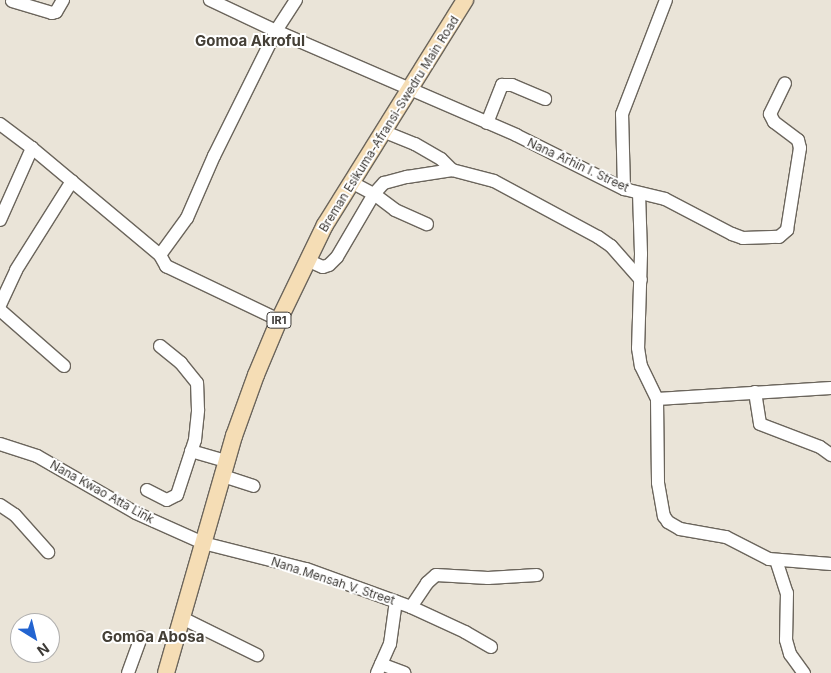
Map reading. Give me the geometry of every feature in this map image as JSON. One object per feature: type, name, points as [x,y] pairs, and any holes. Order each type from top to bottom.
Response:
[{"type":"main road","name":"Breman Esikuma-Afransi-Swedru Main Road","points":[[166,673],[225,469],[256,375],[279,320],[307,260],[351,182],[385,132],[465,0]]},
{"type":"street","points":[[12,1],[52,13],[56,12],[63,0]]},
{"type":"street","name":"Nana Arhin I. Street","points":[[210,0],[276,31],[487,122],[624,189],[665,198],[737,237],[782,236],[787,230],[800,148],[798,140],[771,118],[770,114],[785,83]]},
{"type":"street","points":[[160,255],[187,218],[214,156],[276,31],[296,0]]},
{"type":"street","points":[[624,189],[622,114],[666,0]]},
{"type":"street","points":[[487,122],[502,85],[512,85],[545,99]]},
{"type":"street","points":[[0,124],[32,148],[160,255],[162,262],[171,269],[279,320]]},
{"type":"street","points":[[385,132],[414,144],[441,159],[452,170]]},
{"type":"street","points":[[0,220],[32,148]]},
{"type":"street","points":[[307,260],[323,267],[329,265],[337,257],[380,186],[389,181],[452,170],[494,181],[598,236],[611,246],[641,280]]},
{"type":"street","points":[[0,305],[16,270],[72,181]]},
{"type":"street","points":[[351,182],[374,194],[395,210],[427,224]]},
{"type":"street","points":[[639,193],[641,280],[639,356],[652,392],[657,399],[658,483],[664,516],[668,522],[680,529],[726,537],[762,556],[776,560],[831,564]]},
{"type":"street","points":[[0,310],[64,366]]},
{"type":"street","points":[[147,490],[168,500],[175,498],[191,451],[197,418],[198,386],[181,363],[160,346]]},
{"type":"street","points":[[657,399],[831,388]]},
{"type":"street","points":[[755,392],[760,424],[820,447],[831,455]]},
{"type":"street","name":"Nana Kwao Atta Link","points":[[0,444],[37,456],[130,510],[203,543]]},
{"type":"street","points":[[191,451],[253,486]]},
{"type":"street","points":[[0,505],[15,515],[48,552]]},
{"type":"street","name":"Nana Mensah V. Street","points":[[203,543],[306,569],[412,607],[426,583],[436,574],[488,578],[537,576]]},
{"type":"street","points":[[776,560],[787,593],[786,640],[790,654],[804,673]]},
{"type":"street","points":[[396,602],[390,644],[379,668],[404,673]]},
{"type":"street","points":[[412,607],[465,632],[491,647]]},
{"type":"street","points":[[182,618],[257,655]]},
{"type":"street","points":[[128,673],[141,637]]},
{"type":"district","name":"Gomoa Akroful","points":[[250,41]]},
{"type":"district","name":"Gomoa Abosa","points":[[153,637]]}]
